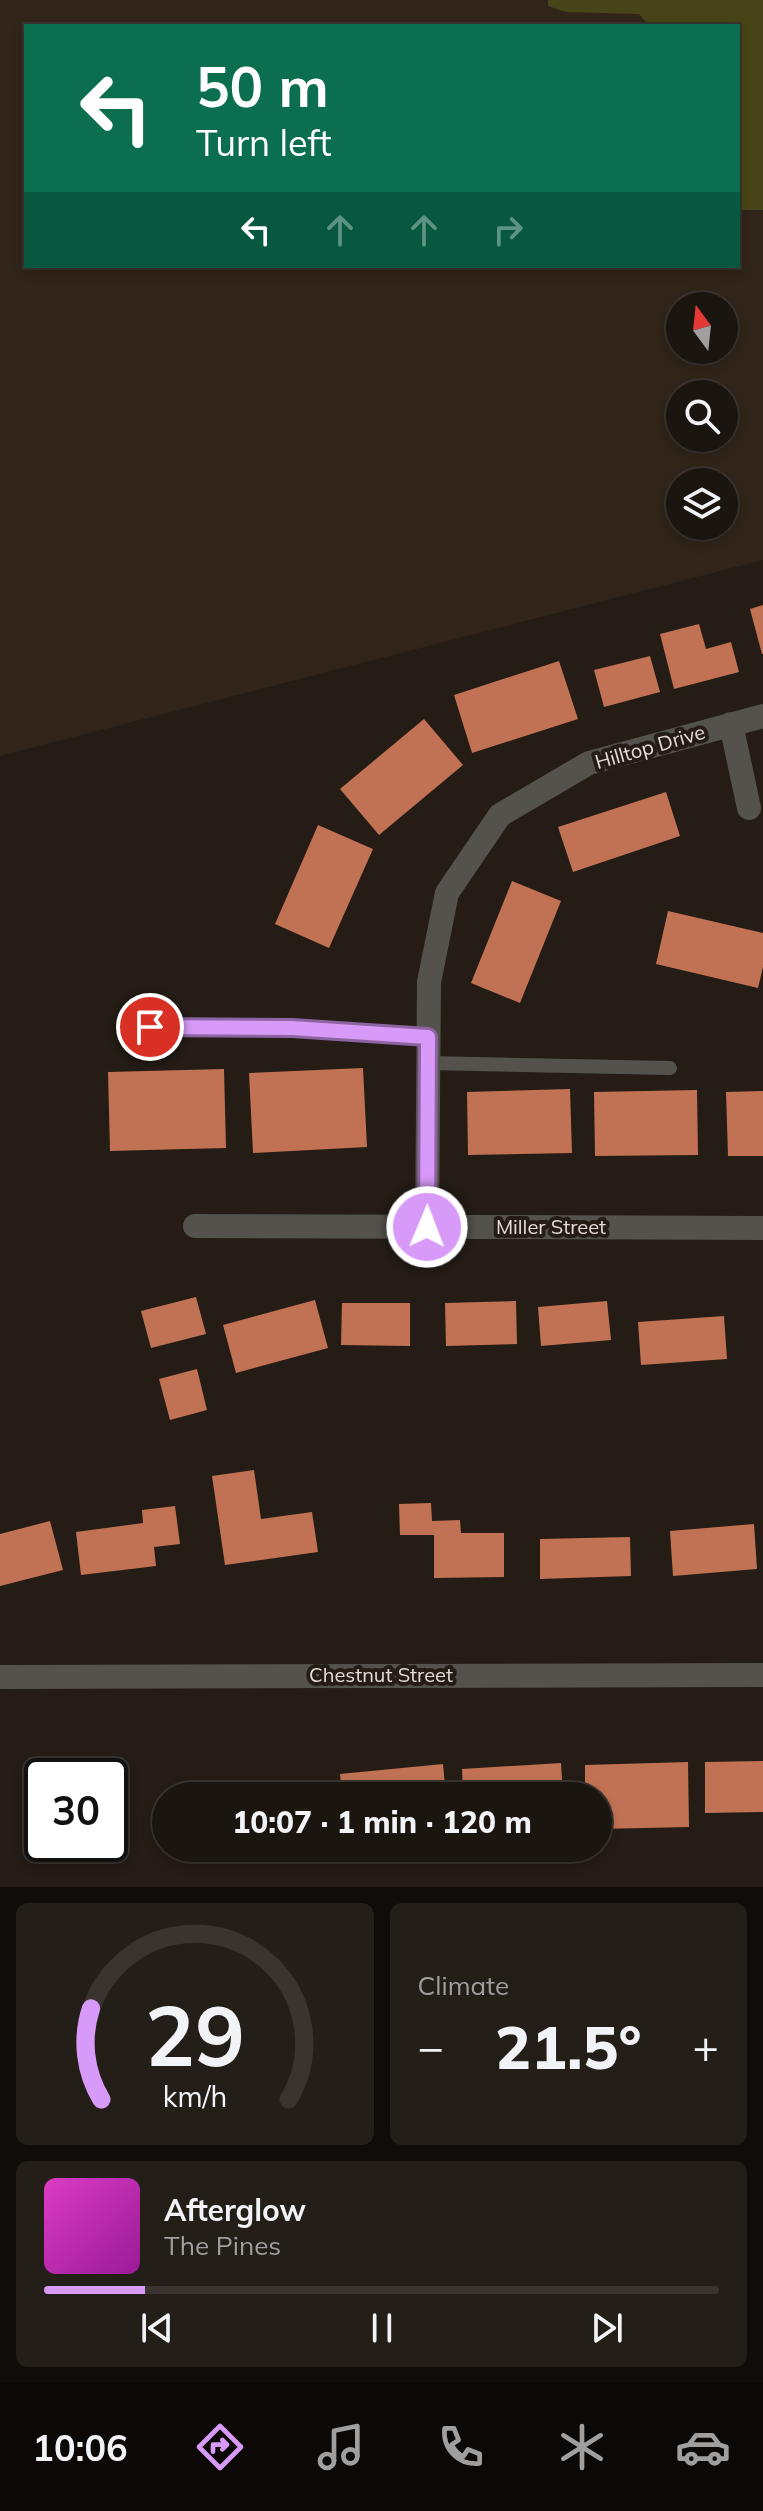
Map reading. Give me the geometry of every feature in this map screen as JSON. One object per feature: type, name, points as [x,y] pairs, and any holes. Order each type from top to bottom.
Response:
[{"type":"street","name":"Hilltop Drive","points":[[427,1227],[429,982],[447,893],[500,815],[589,763],[763,716]]},
{"type":"street","points":[[731,724],[749,808]]},
{"type":"street","name":"Miller Street","points":[[195,1226],[763,1228]]},
{"type":"street","name":"Chestnut Street","points":[[0,1677],[763,1675]]},
{"type":"lane","points":[[150,1027],[292,1028],[428,1037]]},
{"type":"lane","points":[[428,1063],[670,1068]]},
{"type":"shaded area","points":[[0,0],[763,0],[763,560],[0,756]]},
{"type":"shaded area","points":[[548,0],[763,0],[763,210],[740,210],[740,24],[647,24],[639,14],[566,12],[548,6]]},
{"type":"building","points":[[763,605],[763,654],[762,654],[750,609]]},
{"type":"building","points":[[699,624],[706,649],[731,642],[739,672],[674,689],[660,634]]},
{"type":"building","points":[[650,656],[660,692],[604,707],[594,670]]},
{"type":"building","points":[[559,661],[578,719],[472,753],[454,695]]},
{"type":"building","points":[[424,719],[463,765],[379,835],[340,789]]},
{"type":"building","points":[[666,792],[680,836],[573,872],[558,827]]},
{"type":"building","points":[[318,825],[373,849],[329,948],[275,924]]},
{"type":"building","points":[[512,881],[561,901],[520,1003],[471,983]]},
{"type":"building","points":[[668,911],[763,933],[763,967],[758,988],[656,964]]},
{"type":"building","points":[[363,1068],[367,1147],[253,1153],[249,1073]]},
{"type":"building","points":[[224,1069],[226,1148],[110,1151],[108,1072]]},
{"type":"building","points":[[570,1089],[572,1153],[468,1155],[467,1092]]},
{"type":"building","points":[[697,1090],[698,1155],[595,1156],[594,1092]]},
{"type":"building","points":[[763,1091],[763,1156],[728,1156],[726,1092]]},
{"type":"building","points":[[196,1297],[206,1334],[151,1348],[141,1311]]},
{"type":"building","points":[[315,1300],[328,1348],[236,1373],[223,1325]]},
{"type":"building","points":[[516,1301],[517,1344],[446,1346],[445,1303]]},
{"type":"building","points":[[607,1301],[611,1340],[541,1346],[538,1307]]},
{"type":"building","points":[[342,1303],[410,1303],[410,1346],[341,1345]]},
{"type":"building","points":[[724,1316],[727,1359],[641,1365],[638,1322]]},
{"type":"building","points":[[197,1369],[207,1410],[170,1420],[159,1379]]},
{"type":"building","points":[[254,1470],[261,1519],[312,1512],[318,1552],[225,1565],[212,1476]]},
{"type":"building","points":[[431,1503],[432,1521],[460,1520],[461,1533],[504,1533],[504,1577],[434,1578],[434,1535],[400,1535],[399,1504]]},
{"type":"building","points":[[175,1506],[180,1544],[154,1547],[156,1566],[81,1575],[76,1532],[143,1523],[142,1510]]},
{"type":"building","points":[[50,1521],[63,1570],[0,1586],[0,1534]]},
{"type":"building","points":[[754,1524],[757,1569],[673,1576],[670,1531]]},
{"type":"building","points":[[630,1537],[631,1576],[540,1579],[540,1539]]},
{"type":"building","points":[[763,1761],[763,1812],[705,1813],[705,1762]]},
{"type":"building","points":[[688,1762],[689,1827],[612,1829],[612,1782],[585,1782],[585,1765]]},
{"type":"building","points":[[561,1763],[562,1782],[462,1782],[462,1769]]},
{"type":"building","points":[[443,1764],[445,1782],[341,1782],[340,1774]]},
{"type":"route","points":[[150,1027],[292,1028],[428,1037],[427,1227]]}]
